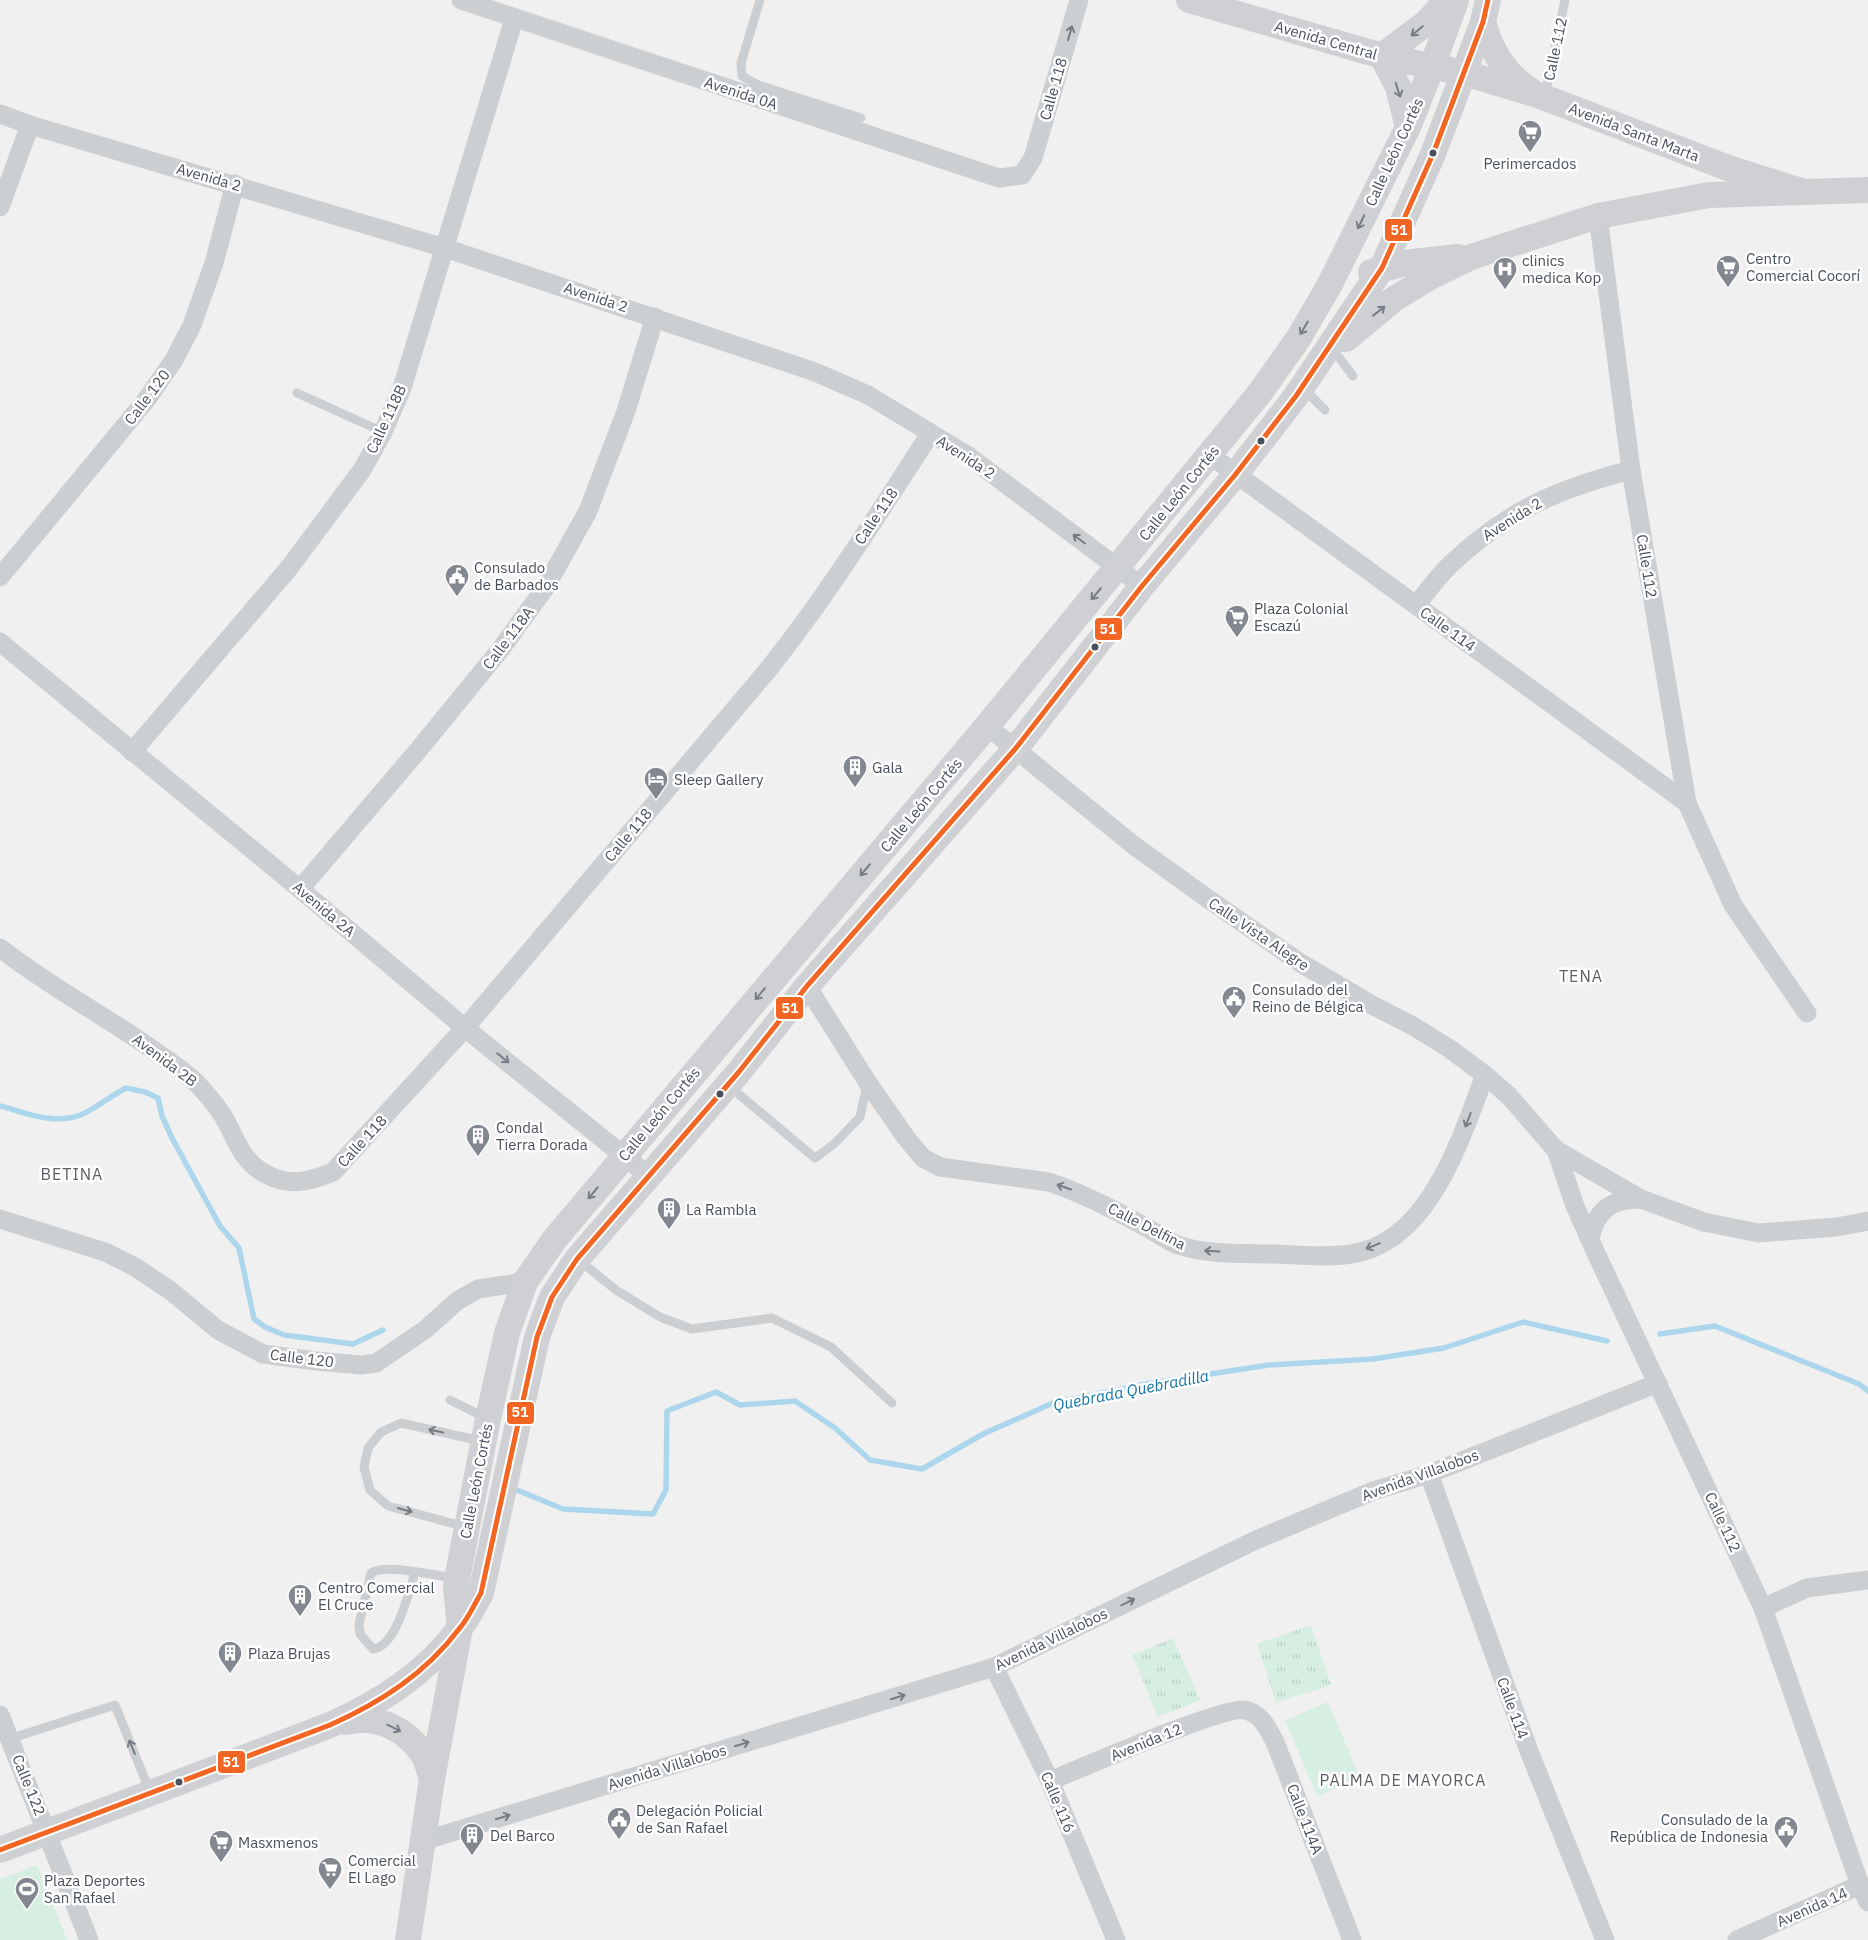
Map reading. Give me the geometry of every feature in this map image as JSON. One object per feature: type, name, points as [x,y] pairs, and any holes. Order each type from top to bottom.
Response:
[{"type":"main road","name":"Avenida Central","points":[[1189,0],[1382,56],[1464,73]]},
{"type":"main road","points":[[1408,127],[1398,87],[1382,56],[1426,24],[1447,0]]},
{"type":"main road","name":"Calle León Cortés","points":[[408,1940],[432,1779],[460,1628],[457,1583],[500,1346],[525,1282],[554,1240],[987,726],[1259,394],[1298,339],[1329,286],[1408,127],[1456,0]]},
{"type":"main road","points":[[1486,11],[1497,57],[1516,79],[1541,97]]},
{"type":"main road","name":"Calle León Cortés","points":[[460,1628],[481,1593],[537,1337],[552,1297],[577,1259],[727,1085],[807,986],[1016,748],[1142,586],[1235,475],[1300,392],[1382,268],[1433,154],[1486,11]]},
{"type":"main road","name":"Avenida Santa Marta","points":[[1464,73],[1541,97],[1719,165],[1804,192]]},
{"type":"main road","name":"Avenida Santa Marta","points":[[1300,392],[1334,351],[1360,326],[1394,299],[1432,276],[1471,257],[1598,216],[1708,195],[1868,190]]},
{"type":"main road","name":"Avenida Santa Marta","points":[[1329,286],[1382,268],[1434,259],[1471,257]]},
{"type":"main road","points":[[402,1686],[436,1634],[457,1583]]},
{"type":"main road","points":[[0,1850],[330,1725],[368,1708],[402,1686],[433,1659],[460,1628]]},
{"type":"main road","points":[[330,1725],[356,1720],[383,1722],[406,1734],[423,1754],[432,1779]]},
{"type":"street","name":"Avenida 0A","points":[[461,0],[999,178],[1022,175]]},
{"type":"street","name":"Calle 118","points":[[1022,175],[1033,158],[1080,0]]},
{"type":"street","name":"Calle 118B","points":[[132,752],[289,568],[362,470],[383,432],[402,388],[514,19]]},
{"type":"street","name":"Avenida 2","points":[[0,114],[445,248],[815,372],[868,396],[967,455],[1142,586]]},
{"type":"street","points":[[0,207],[30,124]]},
{"type":"street","name":"Calle 120","points":[[0,577],[147,399],[174,360],[192,325],[214,263],[235,184]]},
{"type":"street","name":"Calle 112","points":[[1598,216],[1631,470],[1687,803],[1733,905],[1807,1013]]},
{"type":"street","name":"Calle 118A","points":[[300,889],[433,733],[500,650],[545,588],[588,511],[626,411],[655,317]]},
{"type":"street","name":"Calle 118","points":[[310,1182],[333,1172],[465,1028],[787,646],[930,434]]},
{"type":"street","name":"Calle 114","points":[[1210,455],[1687,803]]},
{"type":"street","name":"Avenida 2","points":[[1416,605],[1449,565],[1489,531],[1533,503],[1581,483],[1631,470]]},
{"type":"street","name":"Avenida 2A","points":[[0,642],[300,889],[465,1028],[648,1176]]},
{"type":"street","name":"Calle Vista Alegre","points":[[987,726],[1132,844],[1299,962],[1372,1005],[1413,1026],[1486,1075],[1509,1096],[1556,1150],[1641,1199],[1704,1222],[1758,1233],[1837,1227],[1868,1222]]},
{"type":"street","name":"Avenida 2B","points":[[0,948],[21,964],[130,1034],[193,1079],[226,1122],[248,1162],[276,1179],[310,1182]]},
{"type":"street","name":"Calle Delfina","points":[[807,986],[868,1083],[907,1139],[924,1158],[940,1167],[1049,1182],[1086,1195],[1177,1245],[1197,1250],[1312,1255],[1359,1252],[1388,1240],[1409,1222],[1430,1198],[1449,1167],[1486,1075]]},
{"type":"street","name":"Calle 112","points":[[1556,1150],[1575,1206],[1763,1608],[1864,1894]]},
{"type":"street","points":[[1590,1239],[1597,1219],[1612,1204],[1626,1199],[1641,1199]]},
{"type":"street","name":"Calle 120","points":[[0,1220],[105,1252],[135,1267],[171,1291],[218,1330],[263,1354],[316,1361],[361,1365],[376,1363],[426,1329],[457,1301],[478,1289],[525,1282]]},
{"type":"street","name":"Avenida Villalobos","points":[[423,1841],[994,1667],[1256,1540],[1373,1491],[1429,1474],[1658,1383]]},
{"type":"street","name":"Calle 114","points":[[1429,1474],[1529,1751],[1605,1940]]},
{"type":"street","points":[[1763,1608],[1807,1588],[1868,1580]]},
{"type":"street","name":"Calle 116","points":[[994,1667],[1050,1781],[1116,1940]]},
{"type":"street","name":"Avenida 12","points":[[1050,1781],[1214,1715],[1243,1709]]},
{"type":"street","name":"Calle 114A","points":[[1243,1709],[1260,1716],[1275,1742],[1352,1940]]},
{"type":"street","name":"Calle 122","points":[[0,1715],[89,1940]]},
{"type":"street","name":"Avenida 14","points":[[1738,1940],[1864,1894]]},
{"type":"lane","points":[[760,0],[740,63],[742,76],[758,85],[861,118]]},
{"type":"lane","name":"Calle 112","points":[[1541,97],[1565,0]]},
{"type":"lane","points":[[1334,351],[1353,376]]},
{"type":"lane","points":[[1300,392],[1325,410]]},
{"type":"lane","points":[[297,393],[383,432]]},
{"type":"lane","points":[[727,1085],[816,1158],[834,1144],[860,1117],[868,1083]]},
{"type":"lane","points":[[577,1259],[616,1290],[660,1317],[692,1329],[772,1318],[831,1346],[892,1403]]},
{"type":"lane","points":[[450,1400],[486,1430]]},
{"type":"lane","points":[[467,1528],[388,1506],[370,1490],[364,1467],[368,1448],[381,1432],[401,1424],[486,1430]]},
{"type":"lane","points":[[415,1572],[400,1618],[392,1633],[385,1645],[373,1649],[360,1634],[359,1624],[371,1573],[380,1568],[415,1572],[457,1583]]},
{"type":"lane","points":[[10,1739],[115,1705],[150,1792]]},
{"type":"green space","points":[[1311,1625],[1331,1685],[1276,1703],[1257,1644]]},
{"type":"green space","points":[[1173,1638],[1200,1700],[1158,1717],[1132,1655]]},
{"type":"green space","points":[[1328,1702],[1360,1778],[1317,1796],[1285,1720]]},
{"type":"green space","name":"Plaza Deportes San Rafael","points":[[37,1865],[67,1940],[0,1940],[0,1879]]},
{"type":"waterway","name":"Quebrada Quebradilla","points":[[0,1106],[31,1115],[62,1119],[83,1114],[126,1088],[145,1092],[158,1098],[162,1116],[172,1138],[220,1226],[239,1248],[254,1319],[265,1327],[284,1335],[353,1344],[383,1330]]},
{"type":"waterway","name":"Quebrada Quebradilla","points":[[512,1488],[563,1509],[653,1514],[666,1490],[667,1411],[716,1392],[740,1405],[795,1401],[835,1428],[870,1460],[922,1469],[983,1434],[1053,1403],[1151,1383],[1269,1365],[1373,1359],[1444,1348],[1523,1322],[1607,1341]]},
{"type":"waterway","name":"Quebrada Quebradilla","points":[[1660,1334],[1715,1326],[1859,1384],[1868,1391]]},
{"type":"transit line","name":"51","points":[[0,1850],[330,1725],[367,1707],[401,1685],[432,1660],[446,1645],[462,1625],[481,1593],[537,1337],[552,1297],[577,1259],[738,1073],[807,986],[1016,748],[1142,586],[1235,475],[1296,396],[1382,268],[1433,154],[1483,22],[1488,0]]},
{"type":"place","name":"Perimercados","points":[[1530,153]]},
{"type":"place","name":"Centro Comercial Cocorí","points":[[1728,288]]},
{"type":"place","name":"clinics medica Kop","points":[[1505,290]]},
{"type":"place","name":"Consulado de Barbados","points":[[457,597]]},
{"type":"place","name":"Plaza Colonial Escazú","points":[[1237,638]]},
{"type":"place","name":"Gala","points":[[855,788]]},
{"type":"place","name":"Sleep Gallery","points":[[656,800]]},
{"type":"place","name":"Consulado del Reino de Bélgica","points":[[1234,1019]]},
{"type":"place","name":"Condal Tierra Dorada","points":[[478,1157]]},
{"type":"place","name":"La Rambla","points":[[669,1230]]},
{"type":"place","name":"Centro Comercial El Cruce","points":[[300,1617]]},
{"type":"place","name":"Plaza Brujas","points":[[230,1674]]},
{"type":"place","name":"Delegación Policial de San Rafael","points":[[619,1840]]},
{"type":"place","name":"Consulado de la República de Indonesia","points":[[1786,1849]]},
{"type":"place","name":"Del Barco","points":[[472,1856]]},
{"type":"place","name":"Masxmenos","points":[[221,1863]]},
{"type":"place","name":"Comercial El Lago","points":[[330,1890]]},
{"type":"place","name":"Plaza Deportes San Rafael","points":[[27,1910]]},
{"type":"district","name":"TENA","points":[[1581,976]]},
{"type":"district","name":"BETINA","points":[[72,1174]]},
{"type":"district","name":"PALMA DE MAYORCA","points":[[1403,1780]]}]
